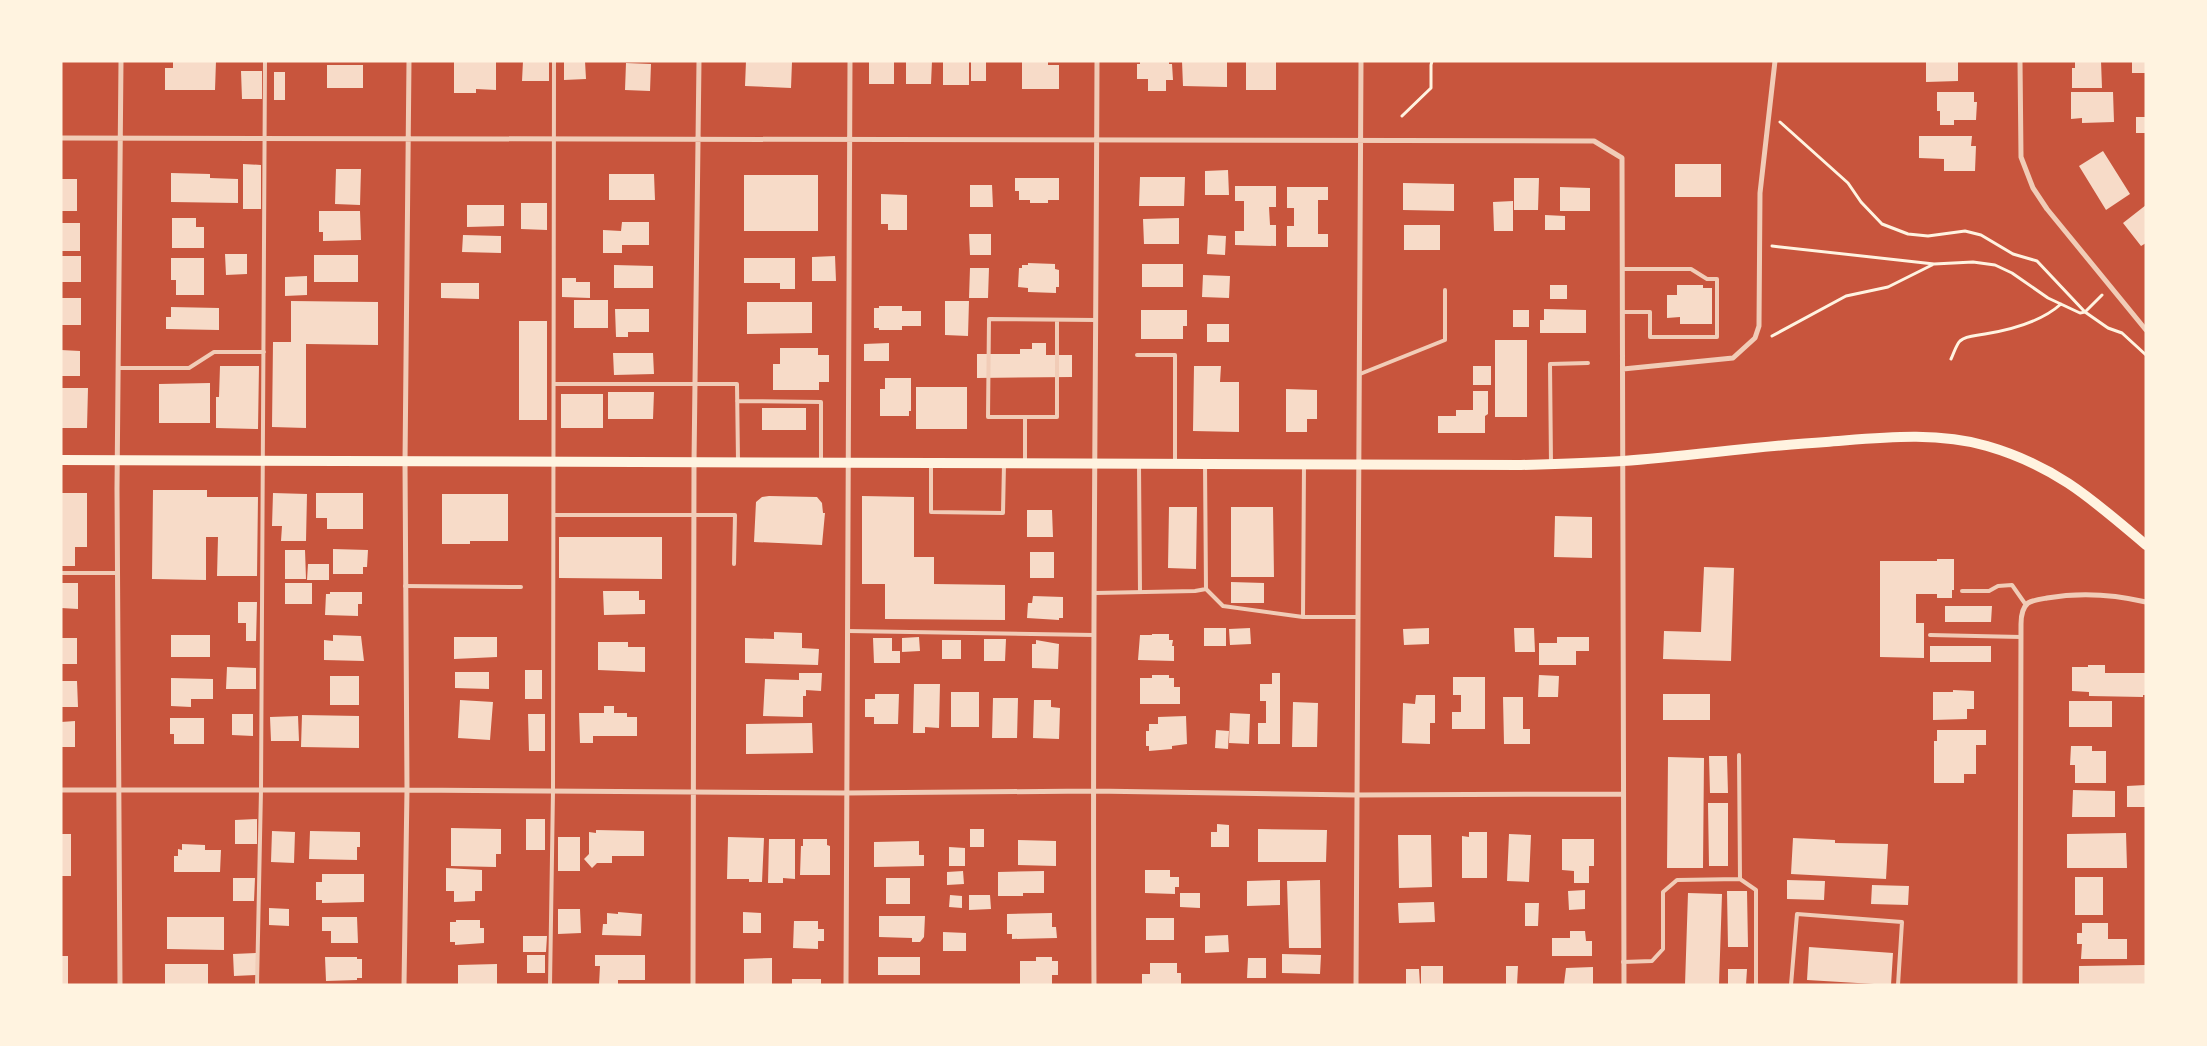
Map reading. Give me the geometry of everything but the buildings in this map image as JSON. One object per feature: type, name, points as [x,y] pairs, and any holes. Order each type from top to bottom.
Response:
[{"type":"main road","points":[[61,460],[1359,465],[1551,464],[1622,461],[1791,444],[1900,437],[1933,437],[1961,440],[2010,453],[2053,472],[2073,484],[2146,544]]},
{"type":"street","points":[[120,985],[117,460],[121,61]]},
{"type":"street","points":[[404,985],[406,790],[405,462],[409,61]]},
{"type":"street","points":[[693,985],[694,463],[699,61]]},
{"type":"street","points":[[846,985],[850,61]]},
{"type":"street","points":[[1094,985],[1093,791],[1097,61]]},
{"type":"street","points":[[1356,985],[1361,61]]},
{"type":"street","points":[[1623,369],[1734,358],[1755,338],[1759,326],[1760,193],[1775,61]]},
{"type":"street","points":[[2020,61],[2021,157],[2033,188],[2047,209],[2146,330]]},
{"type":"street","points":[[61,138],[698,138],[1594,142],[1622,158],[1622,794],[1624,985]]},
{"type":"street","points":[[2020,985],[2021,615],[2026,605],[2042,599],[2084,594],[2111,595],[2146,602]]},
{"type":"street","points":[[61,790],[553,790],[847,793],[1093,791],[1356,795],[1622,794]]},
{"type":"lane","points":[[257,985],[261,790],[265,61]]},
{"type":"lane","points":[[550,985],[553,790],[554,61]]},
{"type":"lane","points":[[1622,269],[1691,269],[1707,279],[1717,279],[1717,337],[1650,337],[1650,312],[1623,312]]},
{"type":"lane","points":[[1360,374],[1445,340],[1445,290]]},
{"type":"lane","points":[[1057,320],[1057,417],[988,417],[989,319],[1096,320]]},
{"type":"lane","points":[[118,368],[189,368],[214,352],[264,352]]},
{"type":"lane","points":[[1137,355],[1175,355],[1175,464]]},
{"type":"lane","points":[[1551,464],[1550,364],[1588,363]]},
{"type":"lane","points":[[554,384],[738,384],[738,463]]},
{"type":"lane","points":[[738,401],[821,402],[821,462]]},
{"type":"lane","points":[[1025,417],[1025,463]]},
{"type":"lane","points":[[931,463],[931,512],[1003,513],[1004,463]]},
{"type":"lane","points":[[1139,464],[1140,592]]},
{"type":"lane","points":[[1205,464],[1206,589],[1223,606],[1303,617],[1358,617]]},
{"type":"lane","points":[[1303,617],[1304,464]]},
{"type":"lane","points":[[554,515],[735,515],[734,564]]},
{"type":"lane","points":[[61,573],[117,573]]},
{"type":"lane","points":[[1962,591],[1990,591],[1998,586],[2012,585],[2026,605]]},
{"type":"lane","points":[[405,586],[521,587]]},
{"type":"lane","points":[[1095,593],[1195,591],[1206,589]]},
{"type":"lane","points":[[848,631],[1094,635]]},
{"type":"lane","points":[[1930,635],[2021,638]]},
{"type":"lane","points":[[1739,755],[1740,879]]},
{"type":"lane","points":[[1624,962],[1652,961],[1663,948],[1663,892],[1677,880],[1740,879],[1756,890],[1756,985]]},
{"type":"lane","points":[[1791,985],[1797,914],[1902,922],[1898,985]]},
{"type":"path","points":[[1402,116],[1431,88],[1432,61]]},
{"type":"path","points":[[1779,122],[1848,183],[1861,202],[1882,224],[1908,234],[1928,236],[1965,231],[1981,235],[2013,254],[2037,261],[2085,312],[2108,328],[2122,333],[2146,355]]},
{"type":"path","points":[[1772,246],[1934,264],[1973,262],[1995,265],[2012,273],[2048,298],[2080,313],[2085,312],[2111,287]]},
{"type":"path","points":[[1772,336],[1846,296],[1888,287],[1934,264]]},
{"type":"path","points":[[1951,359],[1958,342],[1968,336],[1987,334],[2031,321],[2053,311],[2061,304]]}]
